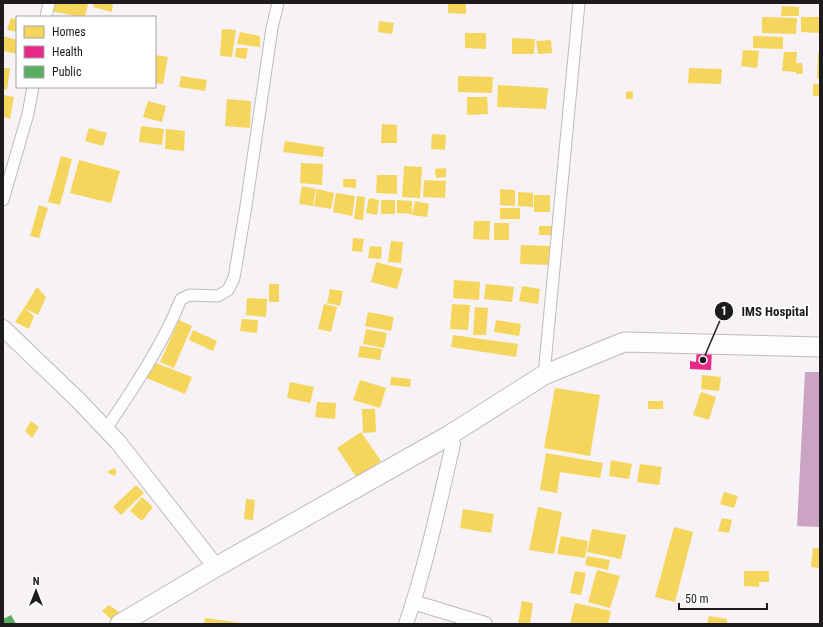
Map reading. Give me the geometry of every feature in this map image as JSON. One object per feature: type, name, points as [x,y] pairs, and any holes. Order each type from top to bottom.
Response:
[{"type":"highway","points":[[128,622],[216,567],[448,436],[544,375],[624,342],[820,347]]},
{"type":"main road","points":[[3,328],[78,400],[118,442],[216,567]]},
{"type":"street","points":[[46,16],[48,3]]},
{"type":"street","points":[[106,429],[144,369],[181,299],[190,295],[218,296],[228,290],[234,278],[270,42],[278,3]]},
{"type":"street","points":[[544,375],[578,3]]},
{"type":"street","points":[[3,200],[28,114],[33,88]]},
{"type":"street","points":[[406,624],[429,547],[453,444],[448,436]]},
{"type":"street","points":[[413,602],[484,624]]},
{"type":"shaded area","points":[[805,372],[820,372],[820,527],[797,526]]},
{"type":"building: Homes","points":[[52,3],[88,4],[85,16],[76,16],[51,11]]},
{"type":"building: Homes","points":[[94,3],[113,3],[112,12],[93,7]]},
{"type":"building: Homes","points":[[448,3],[466,3],[466,14],[448,13]]},
{"type":"building: Homes","points":[[782,6],[799,7],[799,16],[781,16]]},
{"type":"building: Homes","points":[[762,17],[797,18],[796,34],[762,33]]},
{"type":"building: Homes","points":[[801,17],[820,17],[820,33],[801,32]]},
{"type":"building: Homes","points":[[11,18],[16,19],[16,32],[7,30]]},
{"type":"building: Homes","points":[[379,21],[394,23],[392,34],[378,32]]},
{"type":"building: Homes","points":[[222,29],[236,30],[232,57],[220,56]]},
{"type":"building: Homes","points":[[240,32],[260,36],[260,47],[237,44]]},
{"type":"building: Homes","points":[[465,33],[486,33],[486,49],[465,48]]},
{"type":"building: Homes","points":[[3,36],[16,40],[16,54],[3,51]]},
{"type":"building: Homes","points":[[753,36],[783,37],[783,49],[753,48]]},
{"type":"building: Homes","points":[[512,38],[535,39],[534,54],[512,54]]},
{"type":"building: Homes","points":[[551,40],[552,53],[538,54],[536,41]]},
{"type":"building: Homes","points":[[236,48],[248,48],[246,59],[235,57]]},
{"type":"building: Homes","points":[[743,50],[759,51],[757,68],[741,66]]},
{"type":"building: Homes","points":[[784,52],[797,52],[796,63],[802,63],[803,74],[782,71]]},
{"type":"building: Homes","points":[[818,53],[820,54],[820,79],[817,78]]},
{"type":"building: Homes","points":[[156,55],[168,57],[163,84],[156,83]]},
{"type":"building: Homes","points":[[3,68],[10,68],[7,90],[3,89]]},
{"type":"building: Homes","points":[[689,68],[722,69],[721,84],[688,83]]},
{"type":"building: Homes","points":[[181,76],[207,80],[205,91],[179,87]]},
{"type":"building: Homes","points":[[458,76],[493,77],[492,93],[458,92]]},
{"type":"building: Homes","points":[[813,84],[820,84],[820,96],[813,96]]},
{"type":"building: Homes","points":[[498,85],[548,88],[546,109],[497,107]]},
{"type":"building: Homes","points":[[633,91],[633,99],[626,99],[626,92]]},
{"type":"building: Homes","points":[[3,95],[14,97],[10,119],[3,116]]},
{"type":"building: Homes","points":[[467,97],[487,97],[488,114],[467,115]]},
{"type":"building: Homes","points":[[227,99],[251,101],[250,128],[225,126]]},
{"type":"building: Homes","points":[[148,101],[166,106],[162,122],[143,117]]},
{"type":"building: Homes","points":[[382,124],[397,125],[397,143],[381,143]]},
{"type":"building: Homes","points":[[141,126],[164,129],[162,145],[139,142]]},
{"type":"building: Homes","points":[[89,128],[107,133],[103,146],[85,141]]},
{"type":"building: Homes","points":[[166,129],[185,131],[184,151],[165,149]]},
{"type":"building: Homes","points":[[432,134],[446,135],[445,150],[431,149]]},
{"type":"building: Homes","points":[[285,141],[324,147],[323,157],[283,152]]},
{"type":"building: Homes","points":[[61,156],[72,159],[60,205],[48,202]]},
{"type":"building: Homes","points":[[79,160],[120,171],[111,203],[70,193]]},
{"type":"building: Homes","points":[[301,163],[323,164],[322,185],[300,183]]},
{"type":"building: Homes","points":[[404,166],[422,167],[420,198],[402,197]]},
{"type":"building: Homes","points":[[446,168],[446,177],[436,178],[435,169]]},
{"type":"building: Homes","points":[[377,175],[397,175],[397,194],[376,193]]},
{"type":"building: Homes","points":[[343,179],[356,179],[356,188],[343,187]]},
{"type":"building: Homes","points":[[424,180],[446,181],[445,198],[423,197]]},
{"type":"building: Homes","points":[[302,186],[316,189],[313,206],[299,204]]},
{"type":"building: Homes","points":[[317,189],[334,193],[331,209],[314,206]]},
{"type":"building: Homes","points":[[500,189],[515,190],[515,206],[500,205]]},
{"type":"building: Homes","points":[[518,192],[533,193],[533,207],[518,206]]},
{"type":"building: Homes","points":[[336,193],[355,196],[352,216],[333,212]]},
{"type":"building: Homes","points":[[534,195],[550,195],[550,212],[534,212]]},
{"type":"building: Homes","points":[[357,196],[365,197],[363,220],[354,219]]},
{"type":"building: Homes","points":[[369,198],[379,200],[377,215],[366,213]]},
{"type":"building: Homes","points":[[381,200],[395,200],[395,214],[381,214]]},
{"type":"building: Homes","points":[[397,200],[412,201],[412,214],[397,213]]},
{"type":"building: Homes","points":[[415,201],[429,204],[427,217],[412,215]]},
{"type":"building: Homes","points":[[39,205],[48,208],[39,238],[30,236]]},
{"type":"building: Homes","points":[[500,208],[520,208],[520,219],[500,219]]},
{"type":"building: Homes","points":[[474,221],[490,221],[489,240],[473,239]]},
{"type":"building: Homes","points":[[494,223],[509,223],[509,240],[494,240]]},
{"type":"building: Homes","points":[[539,226],[560,226],[559,235],[539,235]]},
{"type":"building: Homes","points":[[353,238],[364,239],[362,252],[352,251]]},
{"type":"building: Homes","points":[[391,241],[403,242],[401,263],[388,262]]},
{"type":"building: Homes","points":[[521,245],[550,246],[549,265],[520,264]]},
{"type":"building: Homes","points":[[370,246],[382,247],[381,259],[368,258]]},
{"type":"building: Homes","points":[[376,262],[403,269],[397,289],[371,282]]},
{"type":"building: Homes","points":[[454,280],[480,282],[479,300],[453,298]]},
{"type":"building: Homes","points":[[269,284],[279,284],[279,302],[269,302]]},
{"type":"building: Homes","points":[[486,284],[514,287],[512,302],[484,299]]},
{"type":"building: Homes","points":[[522,286],[540,289],[538,304],[519,301]]},
{"type":"building: Homes","points":[[37,287],[46,297],[38,315],[24,308]]},
{"type":"building: Homes","points":[[330,289],[343,291],[340,306],[327,303]]},
{"type":"building: Homes","points":[[247,298],[267,299],[266,317],[246,315]]},
{"type":"building: Homes","points":[[324,304],[337,307],[331,332],[318,329]]},
{"type":"building: Homes","points":[[452,304],[470,305],[468,330],[450,329]]},
{"type":"building: Homes","points":[[475,307],[488,308],[486,335],[473,335]]},
{"type":"building: Homes","points":[[24,308],[34,316],[29,329],[15,322]]},
{"type":"building: Homes","points":[[368,312],[394,317],[391,331],[365,326]]},
{"type":"building: Homes","points":[[242,319],[258,320],[257,333],[240,331]]},
{"type":"building: Homes","points":[[179,320],[192,326],[174,368],[160,362]]},
{"type":"building: Homes","points":[[496,320],[521,324],[519,336],[494,332]]},
{"type":"building: Homes","points":[[366,329],[387,333],[384,348],[363,344]]},
{"type":"building: Homes","points":[[193,330],[217,341],[213,351],[189,340]]},
{"type":"building: Homes","points":[[453,335],[518,344],[516,357],[451,347]]},
{"type":"building: Homes","points":[[360,346],[382,349],[380,360],[358,357]]},
{"type":"building: Homes","points":[[151,361],[192,377],[185,394],[144,377]]},
{"type":"building: Homes","points":[[702,375],[721,377],[719,391],[701,389]]},
{"type":"building: Homes","points":[[391,377],[411,379],[410,387],[390,385]]},
{"type":"building: Homes","points":[[360,380],[386,388],[380,408],[353,400]]},
{"type":"building: Homes","points":[[290,382],[314,387],[310,403],[287,398]]},
{"type":"building: Homes","points":[[555,388],[600,395],[590,456],[544,448]]},
{"type":"building: Homes","points":[[701,392],[716,397],[709,420],[693,415]]},
{"type":"building: Homes","points":[[648,401],[663,401],[663,409],[648,409]]},
{"type":"building: Homes","points":[[317,402],[336,403],[335,419],[315,417]]},
{"type":"building: Homes","points":[[362,409],[375,409],[376,432],[363,433]]},
{"type":"building: Homes","points":[[31,421],[39,427],[32,438],[25,431]]},
{"type":"building: Homes","points":[[361,432],[381,461],[357,478],[337,448]]},
{"type":"building: Homes","points":[[546,453],[603,463],[600,478],[560,472],[557,493],[540,490]]},
{"type":"building: Homes","points":[[611,460],[632,464],[629,479],[609,476]]},
{"type":"building: Homes","points":[[640,464],[662,467],[659,485],[637,482]]},
{"type":"building: Homes","points":[[114,468],[117,472],[114,476],[107,472]]},
{"type":"building: Homes","points":[[136,485],[144,493],[121,515],[113,507]]},
{"type":"building: Homes","points":[[724,492],[738,496],[734,508],[720,504]]},
{"type":"building: Homes","points":[[142,497],[153,507],[142,521],[130,511]]},
{"type":"building: Homes","points":[[246,499],[255,500],[253,520],[244,519]]},
{"type":"building: Homes","points":[[538,507],[562,512],[554,554],[529,550]]},
{"type":"building: Homes","points":[[463,509],[494,514],[491,533],[460,528]]},
{"type":"building: Homes","points":[[722,518],[732,520],[729,533],[718,531]]},
{"type":"building: Homes","points":[[674,527],[693,532],[675,602],[655,597]]},
{"type":"building: Homes","points":[[592,529],[626,535],[621,559],[587,552]]},
{"type":"building: Homes","points":[[561,536],[588,541],[585,558],[557,554]]},
{"type":"building: Homes","points":[[813,548],[820,548],[820,568],[811,567]]},
{"type":"building: Homes","points":[[587,556],[610,560],[608,570],[585,565]]},
{"type":"building: Homes","points":[[597,570],[620,576],[610,608],[588,602]]},
{"type":"building: Homes","points":[[575,571],[586,573],[581,595],[570,593]]},
{"type":"building: Homes","points":[[744,571],[769,571],[769,582],[759,582],[759,587],[744,586]]},
{"type":"building: Homes","points":[[522,601],[533,603],[530,624],[518,624]]},
{"type":"building: Homes","points":[[575,603],[611,611],[608,624],[570,624]]},
{"type":"building: Homes","points":[[109,605],[119,612],[111,619],[102,611]]},
{"type":"building: Homes","points":[[709,616],[727,619],[727,624],[707,624]]},
{"type":"building: Homes","points":[[205,618],[241,623],[241,624],[204,624]]},
{"type":"building: Health","points":[[697,348],[712,349],[711,370],[690,369],[690,361],[696,362]]},
{"type":"building: Public","points":[[11,615],[16,624],[3,624],[3,619]]},
{"type":"place","name":"IMS Hospital","points":[[703,360]]}]
